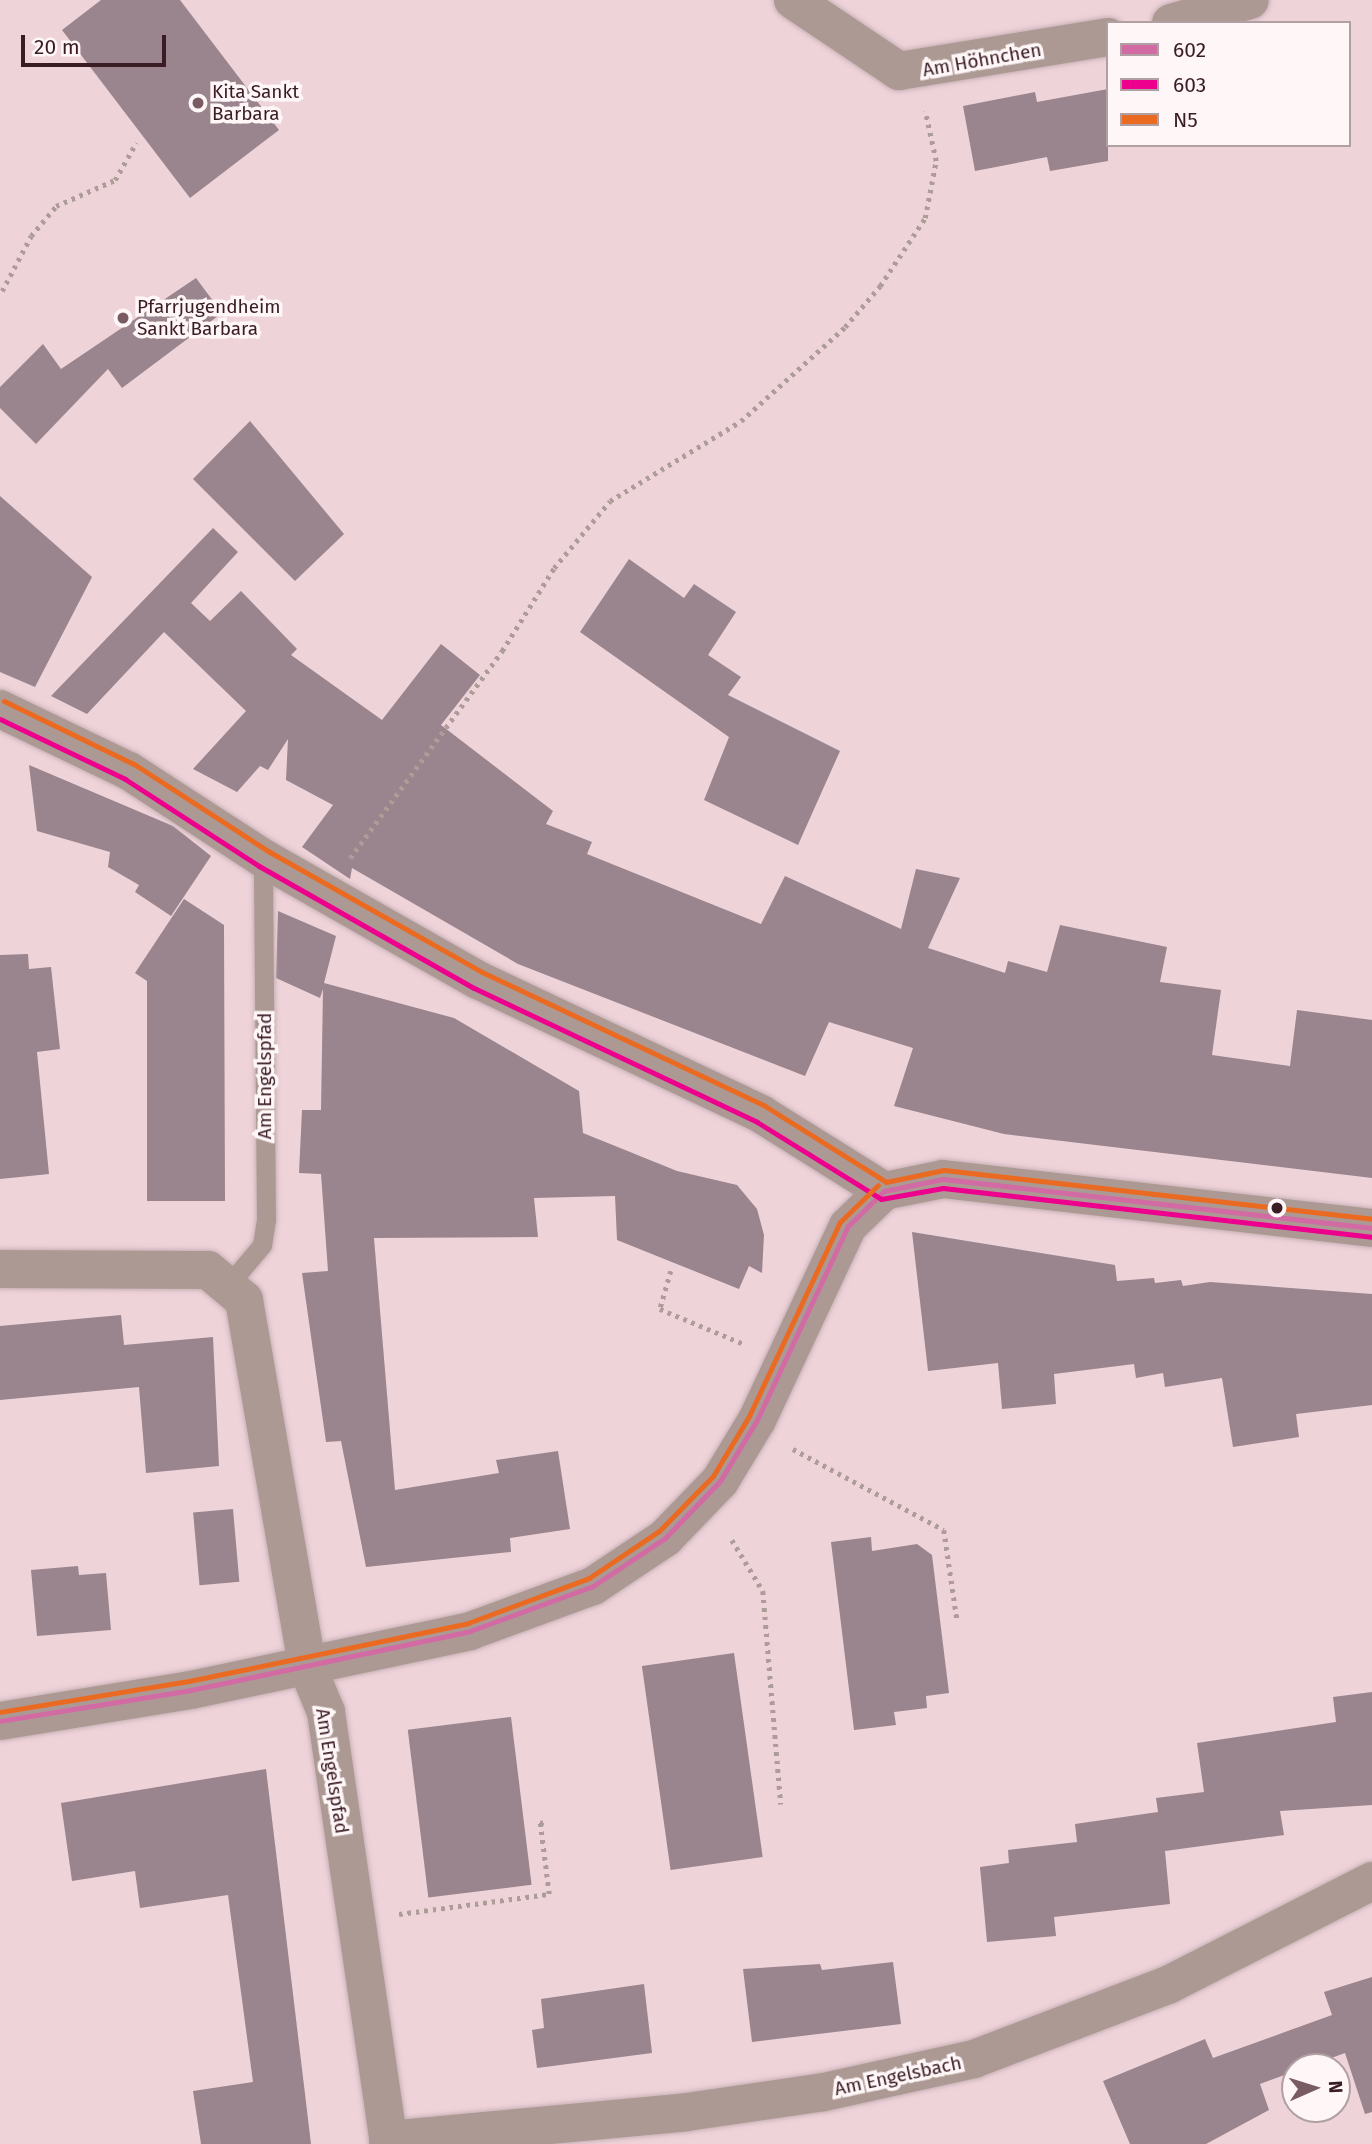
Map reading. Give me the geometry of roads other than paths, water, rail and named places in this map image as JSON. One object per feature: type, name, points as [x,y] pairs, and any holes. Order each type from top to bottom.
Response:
[{"type":"street","name":"Am Höhnchen","points":[[793,0],[878,61],[916,73],[1106,37]]},
{"type":"street","points":[[1178,21],[1250,0]]},
{"type":"street","points":[[0,709],[129,771],[263,858],[562,1023],[761,1114],[884,1191]]},
{"type":"street","points":[[0,1721],[307,1667],[470,1631],[552,1605],[593,1586],[665,1538],[696,1509],[741,1449],[848,1226],[884,1191],[943,1179],[1372,1228]]},
{"type":"street","points":[[0,1269],[173,1267],[208,1270],[230,1283]]},
{"type":"street","name":"Am Engelspfad","points":[[230,1283],[244,1300],[252,1328],[307,1667],[326,1712],[388,2142]]},
{"type":"street","name":"Am Engelsbach","points":[[388,2142],[687,2112],[824,2092],[974,2059],[1168,1985],[1372,1881]]},
{"type":"lane","name":"Am Engelspfad","points":[[230,1283],[262,1245],[266,1219],[263,858]]},
{"type":"place","name":"Kita Sankt Barbara","points":[[198,103]]},
{"type":"place","name":"Pfarrjugendheim Sankt Barbara","points":[[123,318]]}]
